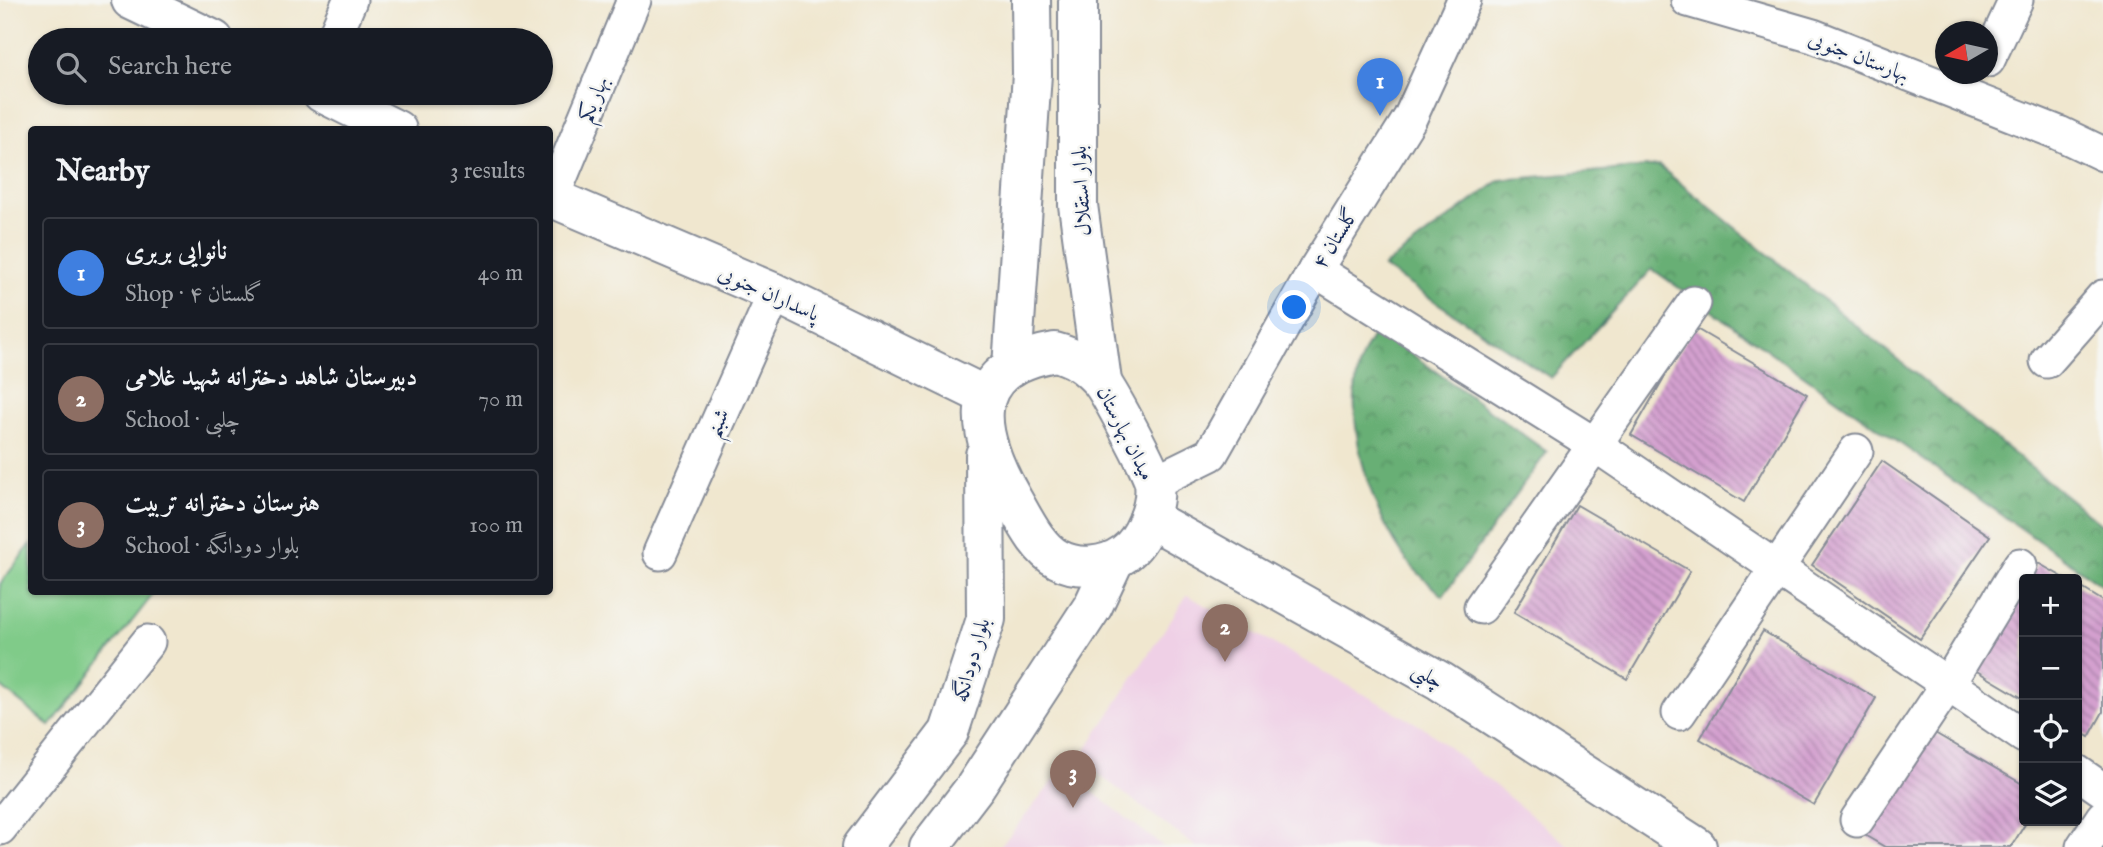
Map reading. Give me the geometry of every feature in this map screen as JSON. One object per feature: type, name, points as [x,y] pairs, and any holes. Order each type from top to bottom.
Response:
[{"type":"main road","points":[[131,0],[189,28]]},
{"type":"main road","points":[[1012,367],[1032,74],[1031,0]]},
{"type":"main road","name":"بلوار استقلال","points":[[1078,0],[1078,205],[1102,382]]},
{"type":"main road","points":[[346,105],[389,126]]},
{"type":"main road","name":"پاسداران جنوبی","points":[[553,199],[775,293],[986,396]]},
{"type":"main road","name":"میدان بهارستان","points":[[986,396],[996,380],[1032,356],[1055,352],[1076,358],[1102,382],[1152,500]]},
{"type":"main road","points":[[986,396],[985,442],[997,472],[1039,541],[1057,559],[1086,566],[1114,561],[1128,552],[1140,537],[1152,500]]},
{"type":"main road","name":"بلوار دودانگه","points":[[862,847],[950,732],[986,619],[985,442]]},
{"type":"main road","name":"چلبی","points":[[1152,500],[1697,847]]},
{"type":"main road","points":[[929,847],[975,787],[1093,606],[1114,561]]},
{"type":"street","points":[[338,28],[350,0]]},
{"type":"street","name":"بهار یکم","points":[[553,193],[634,0]]},
{"type":"street","name":"گلستان ۴","points":[[1152,500],[1211,454],[1315,270],[1410,118],[1464,0]]},
{"type":"street","name":"بهارستان جنوبی","points":[[1688,0],[1975,86],[2103,154]]},
{"type":"street","points":[[1998,37],[2016,0]]},
{"type":"street","points":[[1315,270],[1594,444],[2019,733]]},
{"type":"street","name":"شبنم","points":[[660,553],[775,293]]},
{"type":"street","points":[[2047,361],[2103,298]]},
{"type":"street","points":[[1481,607],[1694,303]]},
{"type":"street","points":[[1679,713],[1856,451]]},
{"type":"street","points":[[1857,820],[1948,684],[2020,565]]},
{"type":"street","points":[[0,828],[148,642]]},
{"type":"street","points":[[2082,775],[2103,790]]},
{"type":"street","points":[[2083,847],[2103,817]]},
{"type":"shaded area","points":[[1187,595],[1426,729],[1570,847],[1196,847],[1079,760]]},
{"type":"shaded area","points":[[1063,769],[1164,847],[1000,847]]},
{"type":"green space","points":[[1659,166],[2103,526],[2103,586],[1652,269],[1551,378],[1383,267],[1500,180]]},
{"type":"green space","points":[[1377,329],[1547,452],[1443,596],[1409,563],[1392,537],[1370,488],[1362,461],[1357,434],[1356,381],[1363,353]]},
{"type":"green space","points":[[28,548],[28,595],[153,595],[50,726],[0,686],[0,584]]},
{"type":"building","points":[[1693,327],[1807,394],[1744,502],[1631,435]]},
{"type":"building","points":[[1882,461],[1990,536],[1920,639],[1812,565]]},
{"type":"building","points":[[1577,505],[1690,571],[1627,679],[1514,612]]},
{"type":"building","points":[[2038,563],[2057,574],[2032,574]]},
{"type":"building","points":[[2082,588],[2103,601],[2103,712],[2089,737],[2082,733]]},
{"type":"building","points":[[2019,595],[2019,696],[1975,670]]},
{"type":"building","points":[[1763,631],[1876,698],[1814,805],[1700,739]]},
{"type":"building","points":[[1928,729],[2019,782],[2019,826],[2024,826],[2011,847],[1885,847],[1866,836]]},
{"type":"place","name":"نانوایی بربری","points":[[1380,116]]},
{"type":"place","name":"دبیرستان شاهد دخترانه شهید غلامی","points":[[1225,662]]},
{"type":"place","name":"هنرستان دخترانه تربیت","points":[[1073,808]]}]
